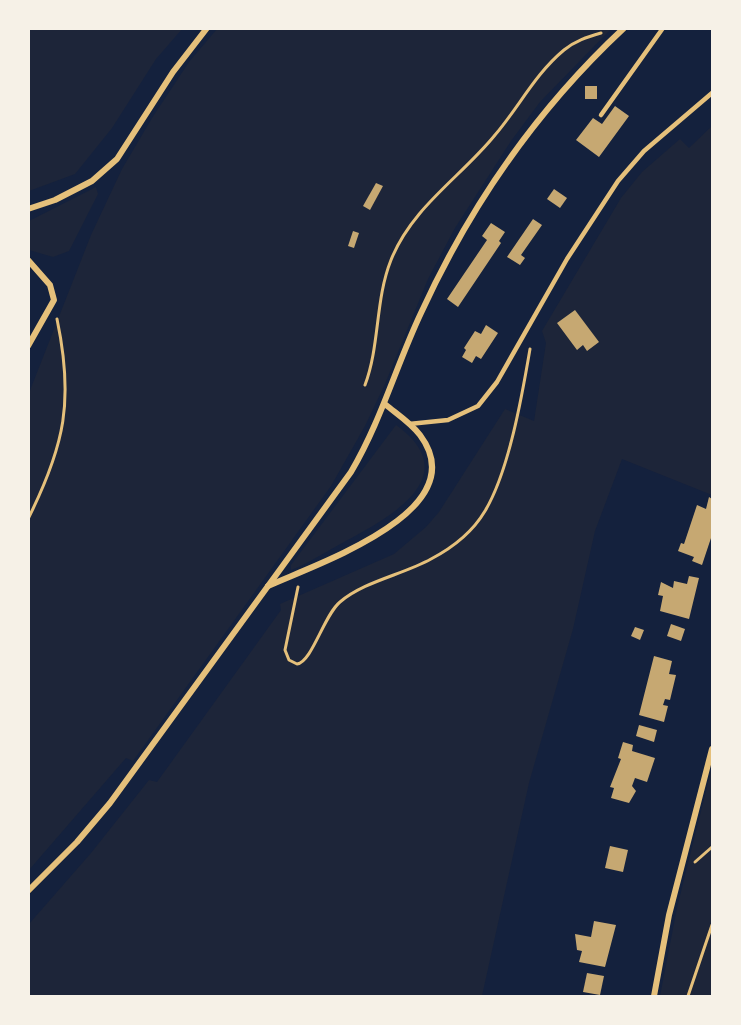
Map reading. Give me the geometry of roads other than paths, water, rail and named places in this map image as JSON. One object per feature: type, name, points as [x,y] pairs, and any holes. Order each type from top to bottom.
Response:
[{"type":"street","points":[[28,209],[54,200],[92,181],[117,159],[173,72],[207,28]]},
{"type":"street","points":[[28,891],[77,842],[110,803],[351,472],[386,405],[420,315],[481,202],[522,139],[583,67],[623,29]]},
{"type":"street","points":[[28,260],[50,285],[54,300],[28,346]]},
{"type":"street","points":[[268,587],[365,542],[406,515],[420,501],[429,485],[432,465],[425,443],[409,424],[386,405]]},
{"type":"street","points":[[654,996],[669,915],[712,749]]},
{"type":"lane","points":[[601,115],[663,28]]},
{"type":"lane","points":[[409,424],[448,420],[478,406],[497,382],[567,259],[618,181],[664,132],[712,93]]}]
